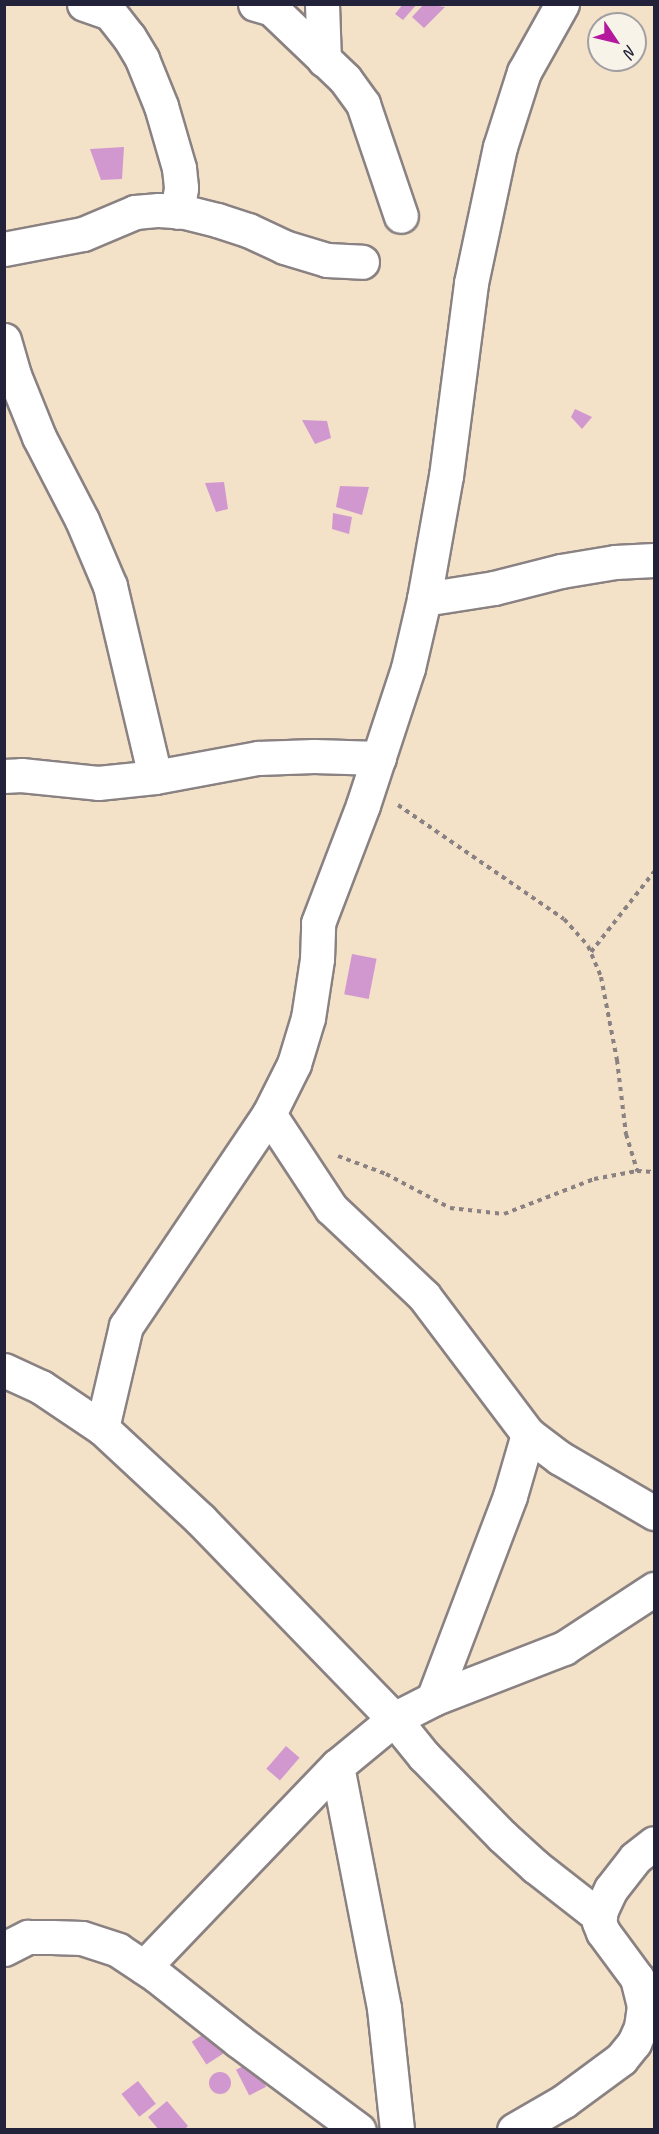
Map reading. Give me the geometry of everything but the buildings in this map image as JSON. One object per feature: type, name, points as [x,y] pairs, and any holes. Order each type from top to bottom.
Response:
[{"type":"street","points":[[255,4],[272,9],[345,79],[363,104],[401,216]]},
{"type":"street","points":[[322,4],[324,60]]},
{"type":"street","points":[[102,1428],[126,1326],[268,1114],[294,1064],[308,1018],[317,959],[318,923],[375,769],[408,668],[424,600],[446,476],[471,283],[497,159],[524,72],[562,4]]},
{"type":"street","points":[[105,7],[129,37],[142,59],[161,106],[179,168],[182,188],[177,212]]},
{"type":"street","points":[[4,249],[83,234],[135,212],[159,210],[177,212],[248,230],[284,247],[327,260],[362,262]]},
{"type":"street","points":[[4,340],[14,375],[39,437],[82,520],[110,586],[155,777]]},
{"type":"street","points":[[424,600],[494,588],[593,566],[654,560]]},
{"type":"street","points":[[4,776],[21,775],[98,783],[155,777],[258,758],[375,769]]},
{"type":"street","points":[[268,1114],[331,1208],[424,1296],[528,1434],[560,1458],[654,1513]]},
{"type":"street","points":[[4,1370],[41,1387],[102,1428],[201,1520],[394,1719],[424,1755],[502,1836],[536,1867],[600,1917]]},
{"type":"street","points":[[433,1699],[510,1496],[528,1434]]},
{"type":"street","points":[[144,1967],[337,1766],[394,1719],[433,1699],[564,1648],[654,1589]]},
{"type":"street","points":[[337,1766],[384,2008],[397,2130]]},
{"type":"street","points":[[514,2130],[564,2101],[621,2059],[634,2043],[641,2027],[644,2006],[637,1978],[603,1932],[600,1917],[611,1889],[636,1858],[654,1843]]},
{"type":"street","points":[[4,1949],[28,1937],[82,1938],[118,1950],[144,1967],[359,2130]]},
{"type":"path","points":[[375,769],[403,810],[564,920],[591,952],[601,977],[627,1134],[638,1171]]},
{"type":"path","points":[[591,952],[654,872]]},
{"type":"path","points":[[334,1155],[386,1174],[450,1208],[504,1214],[594,1179],[638,1171],[654,1172]]}]
